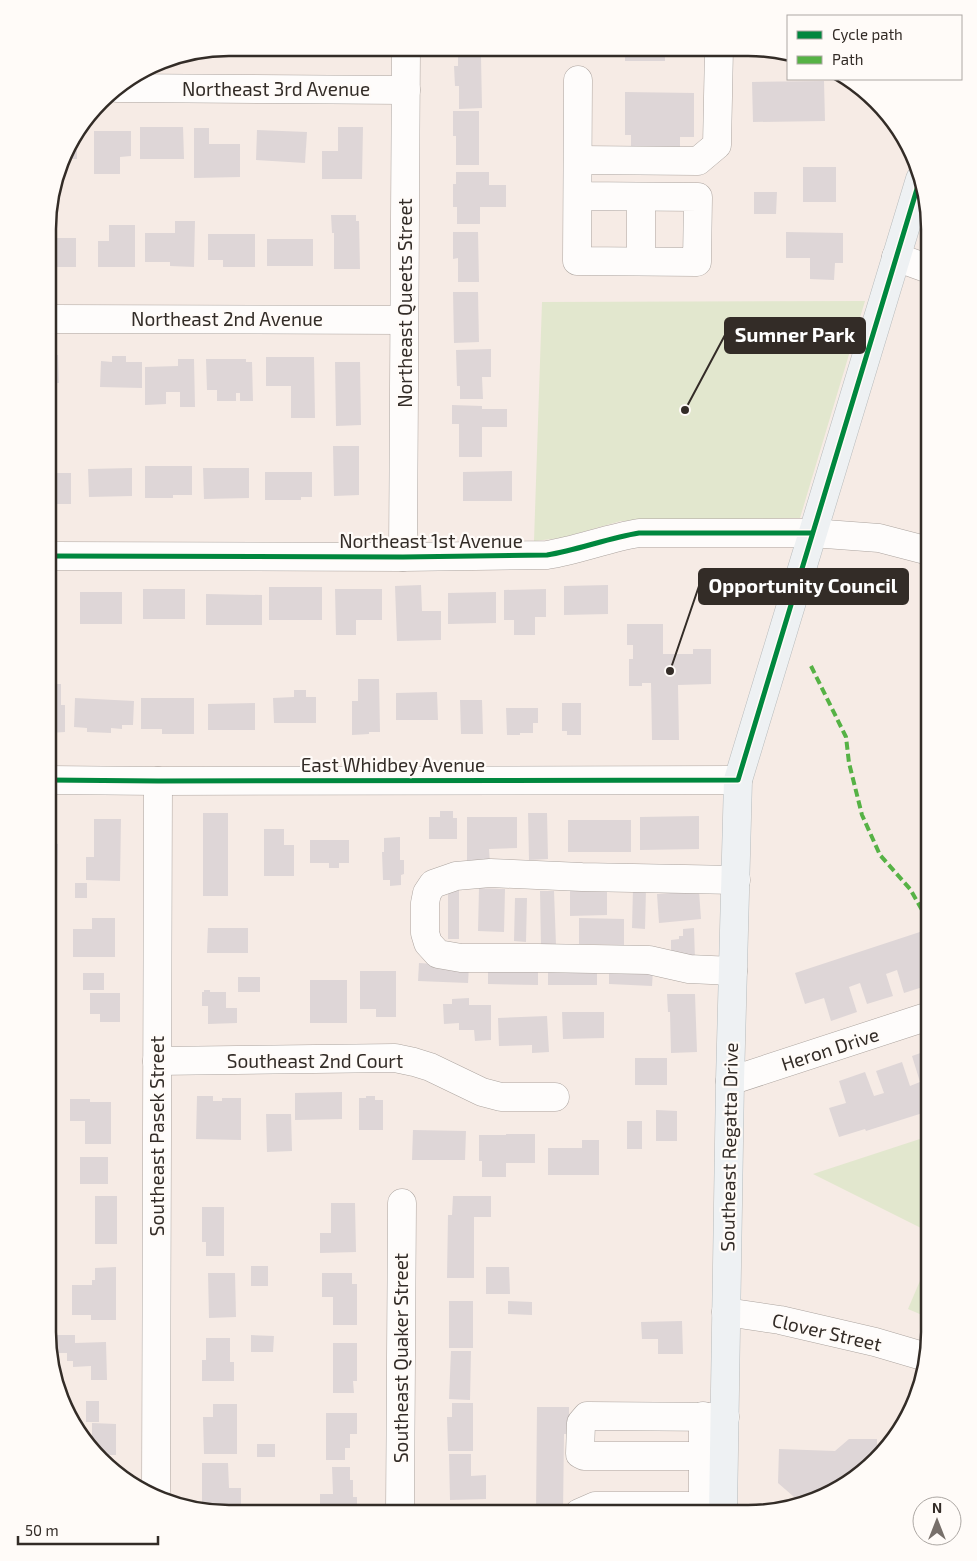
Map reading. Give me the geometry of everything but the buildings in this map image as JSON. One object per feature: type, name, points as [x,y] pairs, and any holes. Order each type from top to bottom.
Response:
[{"type":"main road","name":"Southeast Regatta Drive","points":[[716,1505],[714,1416],[726,1312],[738,780],[916,191]]},
{"type":"street","points":[[578,80],[577,261],[697,262],[698,197],[707,153],[718,56]]},
{"type":"street","name":"Northeast Queets Street","points":[[403,557],[406,57]]},
{"type":"street","name":"Northeast 3rd Avenue","points":[[129,88],[406,90]]},
{"type":"street","points":[[578,160],[707,153]]},
{"type":"street","points":[[578,196],[698,197]]},
{"type":"street","points":[[641,197],[641,261]]},
{"type":"street","points":[[896,257],[921,266]]},
{"type":"street","name":"Northeast 2nd Avenue","points":[[56,319],[404,320]]},
{"type":"street","name":"Northeast 1st Avenue","points":[[56,556],[403,557],[547,555],[639,533],[812,533],[879,538],[921,549]]},
{"type":"street","name":"East Whidbey Avenue","points":[[56,780],[738,780]]},
{"type":"street","name":"Southeast Pasek Street","points":[[156,1489],[158,781]]},
{"type":"street","points":[[733,971],[689,969],[649,960],[461,958],[438,954],[428,943],[425,934],[425,902],[427,893],[433,884],[456,876],[490,873],[736,880]]},
{"type":"street","name":"Heron Drive","points":[[730,1081],[920,1019]]},
{"type":"street","name":"Southeast 2nd Court","points":[[157,1061],[395,1058],[430,1067],[482,1092],[501,1097],[555,1097]]},
{"type":"street","name":"Southeast Quaker Street","points":[[400,1505],[402,1203]]},
{"type":"street","name":"Clover Street","points":[[726,1312],[795,1324],[875,1342],[919,1355]]},
{"type":"street","points":[[703,1456],[584,1456],[580,1454],[581,1423],[587,1416],[714,1416],[703,1456],[715,1505]]},
{"type":"green space","points":[[865,301],[800,518],[621,521],[561,538],[534,541],[542,302]]},
{"type":"green space","points":[[920,1139],[920,1228],[813,1174]]},
{"type":"green space","points":[[920,1281],[920,1314],[908,1309]]},
{"type":"marked path","points":[[811,666],[846,737],[849,763],[862,815],[880,855],[910,889],[920,907]]},
{"type":"cycle path","points":[[56,780],[738,780],[916,191]]},
{"type":"cycle path","points":[[56,556],[403,557],[547,555],[639,533],[812,533]]},
{"type":"place","name":"Sumner Park","points":[[685,410]]},
{"type":"place","name":"Opportunity Council","points":[[670,671]]}]
